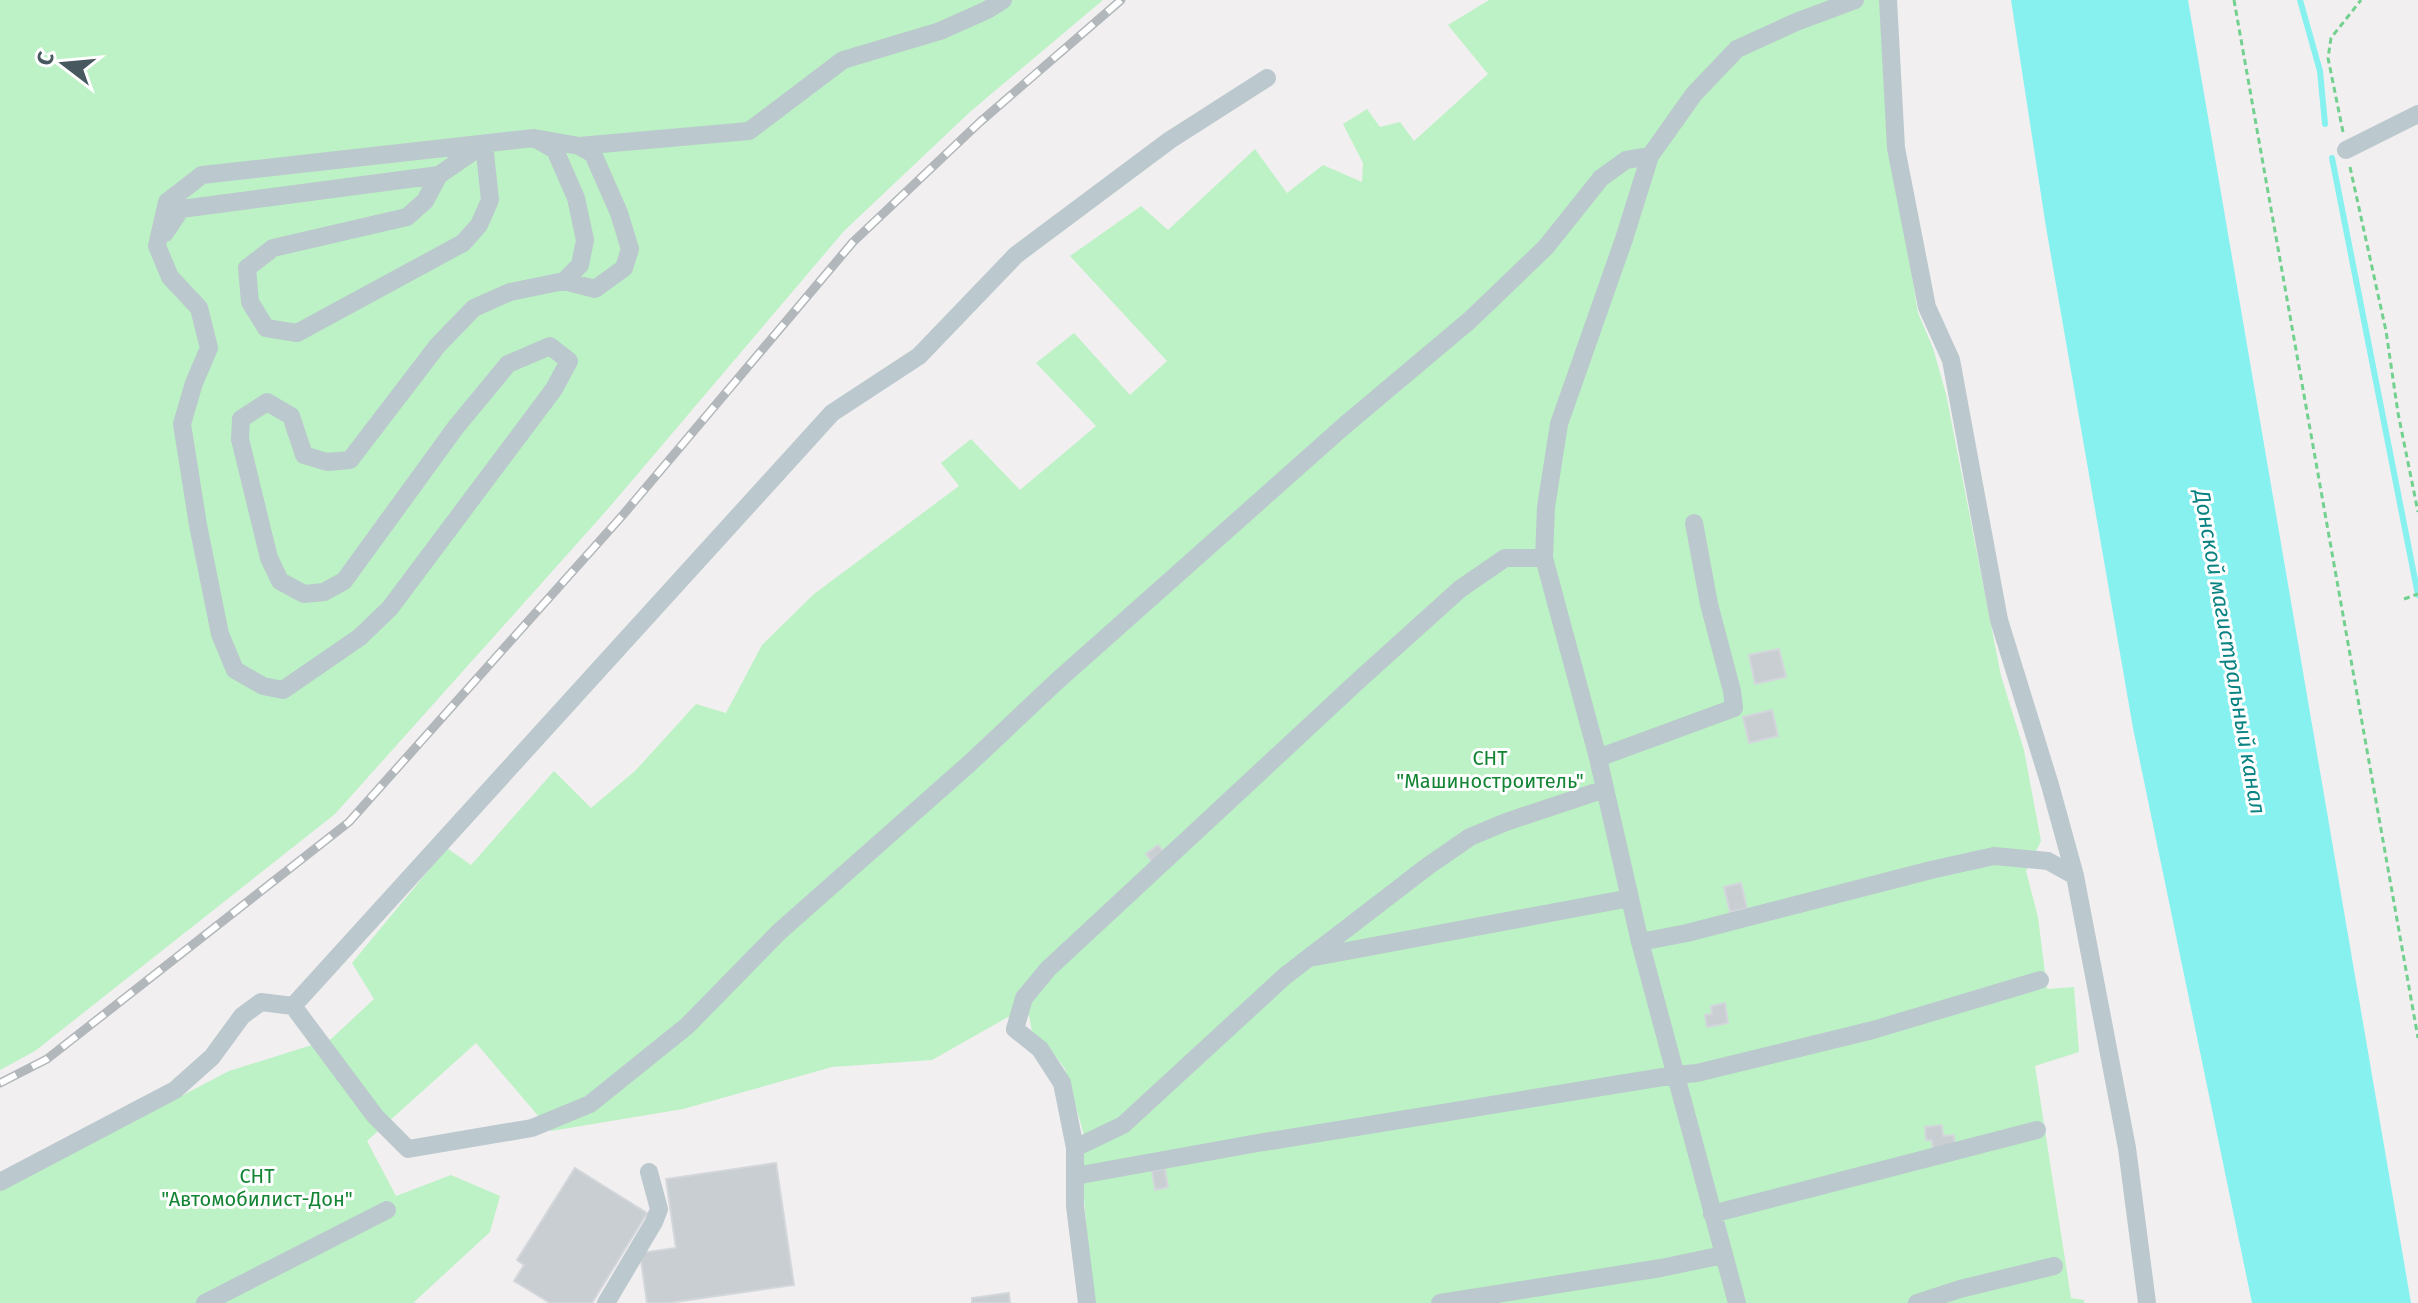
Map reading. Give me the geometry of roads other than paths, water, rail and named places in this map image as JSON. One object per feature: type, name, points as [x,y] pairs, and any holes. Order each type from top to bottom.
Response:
[{"type":"lane","points":[[579,146],[593,154],[619,213],[630,249],[624,268],[595,289],[564,281],[510,292],[474,308],[438,345],[350,460],[327,462],[304,455],[291,416],[267,402],[241,419],[240,439],[269,558],[280,581],[304,594],[324,592],[344,581],[456,427],[508,364],[550,346],[569,361],[554,389],[390,608],[360,637],[283,690],[263,686],[235,670],[220,634],[182,424],[194,383],[209,348],[199,308],[170,277],[157,246],[167,202],[202,175],[534,138],[579,146],[749,131],[843,60],[940,31],[1003,0]]},
{"type":"lane","points":[[1737,1303],[1640,942],[1598,758],[1544,558],[1546,507],[1559,424],[1650,156],[1694,94],[1737,49],[1855,0]]},
{"type":"lane","points":[[1888,0],[1896,148],[1927,307],[1951,360],[1999,620],[2075,876],[2127,1148],[2147,1303]]},
{"type":"lane","points":[[293,1006],[832,413],[919,356],[1016,255],[1170,140],[1267,78]]},
{"type":"lane","points":[[2346,150],[2418,114]]},
{"type":"lane","points":[[534,138],[555,150],[576,198],[585,240],[580,265],[564,281]]},
{"type":"lane","points":[[439,175],[425,201],[407,217],[273,248],[247,268],[250,302],[266,328],[297,333],[463,243],[479,225],[490,200],[484,144]]},
{"type":"lane","points":[[157,246],[181,209],[439,175],[484,144]]},
{"type":"lane","points":[[0,1182],[175,1090],[212,1057],[242,1016],[261,1002],[293,1006],[375,1116],[408,1149],[532,1128],[590,1104],[687,1026],[779,932],[970,763],[1056,682],[1321,446],[1470,320],[1546,247],[1601,178],[1626,160],[1650,156]]},
{"type":"lane","points":[[1598,758],[1734,708],[1709,604],[1694,523]]},
{"type":"lane","points":[[1087,1303],[1075,1206],[1075,1148],[1062,1083],[1040,1049],[1015,1029],[1024,998],[1059,959],[1460,589],[1505,558],[1544,558]]},
{"type":"lane","points":[[1075,1148],[1123,1125],[1285,976],[1470,837],[1605,789]]},
{"type":"lane","points":[[1640,942],[1994,856],[2048,861],[2075,876]]},
{"type":"lane","points":[[1308,959],[1630,898]]},
{"type":"lane","points":[[1075,1176],[1252,1144],[1697,1073],[1873,1030],[2040,980]]},
{"type":"lane","points":[[1712,1214],[2037,1130]]},
{"type":"lane","points":[[606,1303],[659,1209],[649,1172]]},
{"type":"lane","points":[[205,1303],[387,1210]]},
{"type":"lane","points":[[1440,1303],[1661,1268],[1723,1255]]},
{"type":"lane","points":[[1917,1303],[2054,1266]]},
{"type":"water","name":"Донской магистральный канал","points":[[2011,0],[2188,0],[2411,1303],[2252,1303],[2133,728],[2046,227]]},
{"type":"waterway","points":[[2300,0],[2320,71],[2325,124]]},
{"type":"waterway","points":[[2332,158],[2418,595]]},
{"type":"railway","points":[[0,1083],[47,1059],[349,822],[622,516],[853,242],[980,122],[1121,0]]},
{"type":"park label","name":"СНТ \"Машиностроитель\"","points":[[1490,770]]},
{"type":"park label","name":"СНТ \"Автомобилист-Дон\"","points":[[257,1188]]}]
